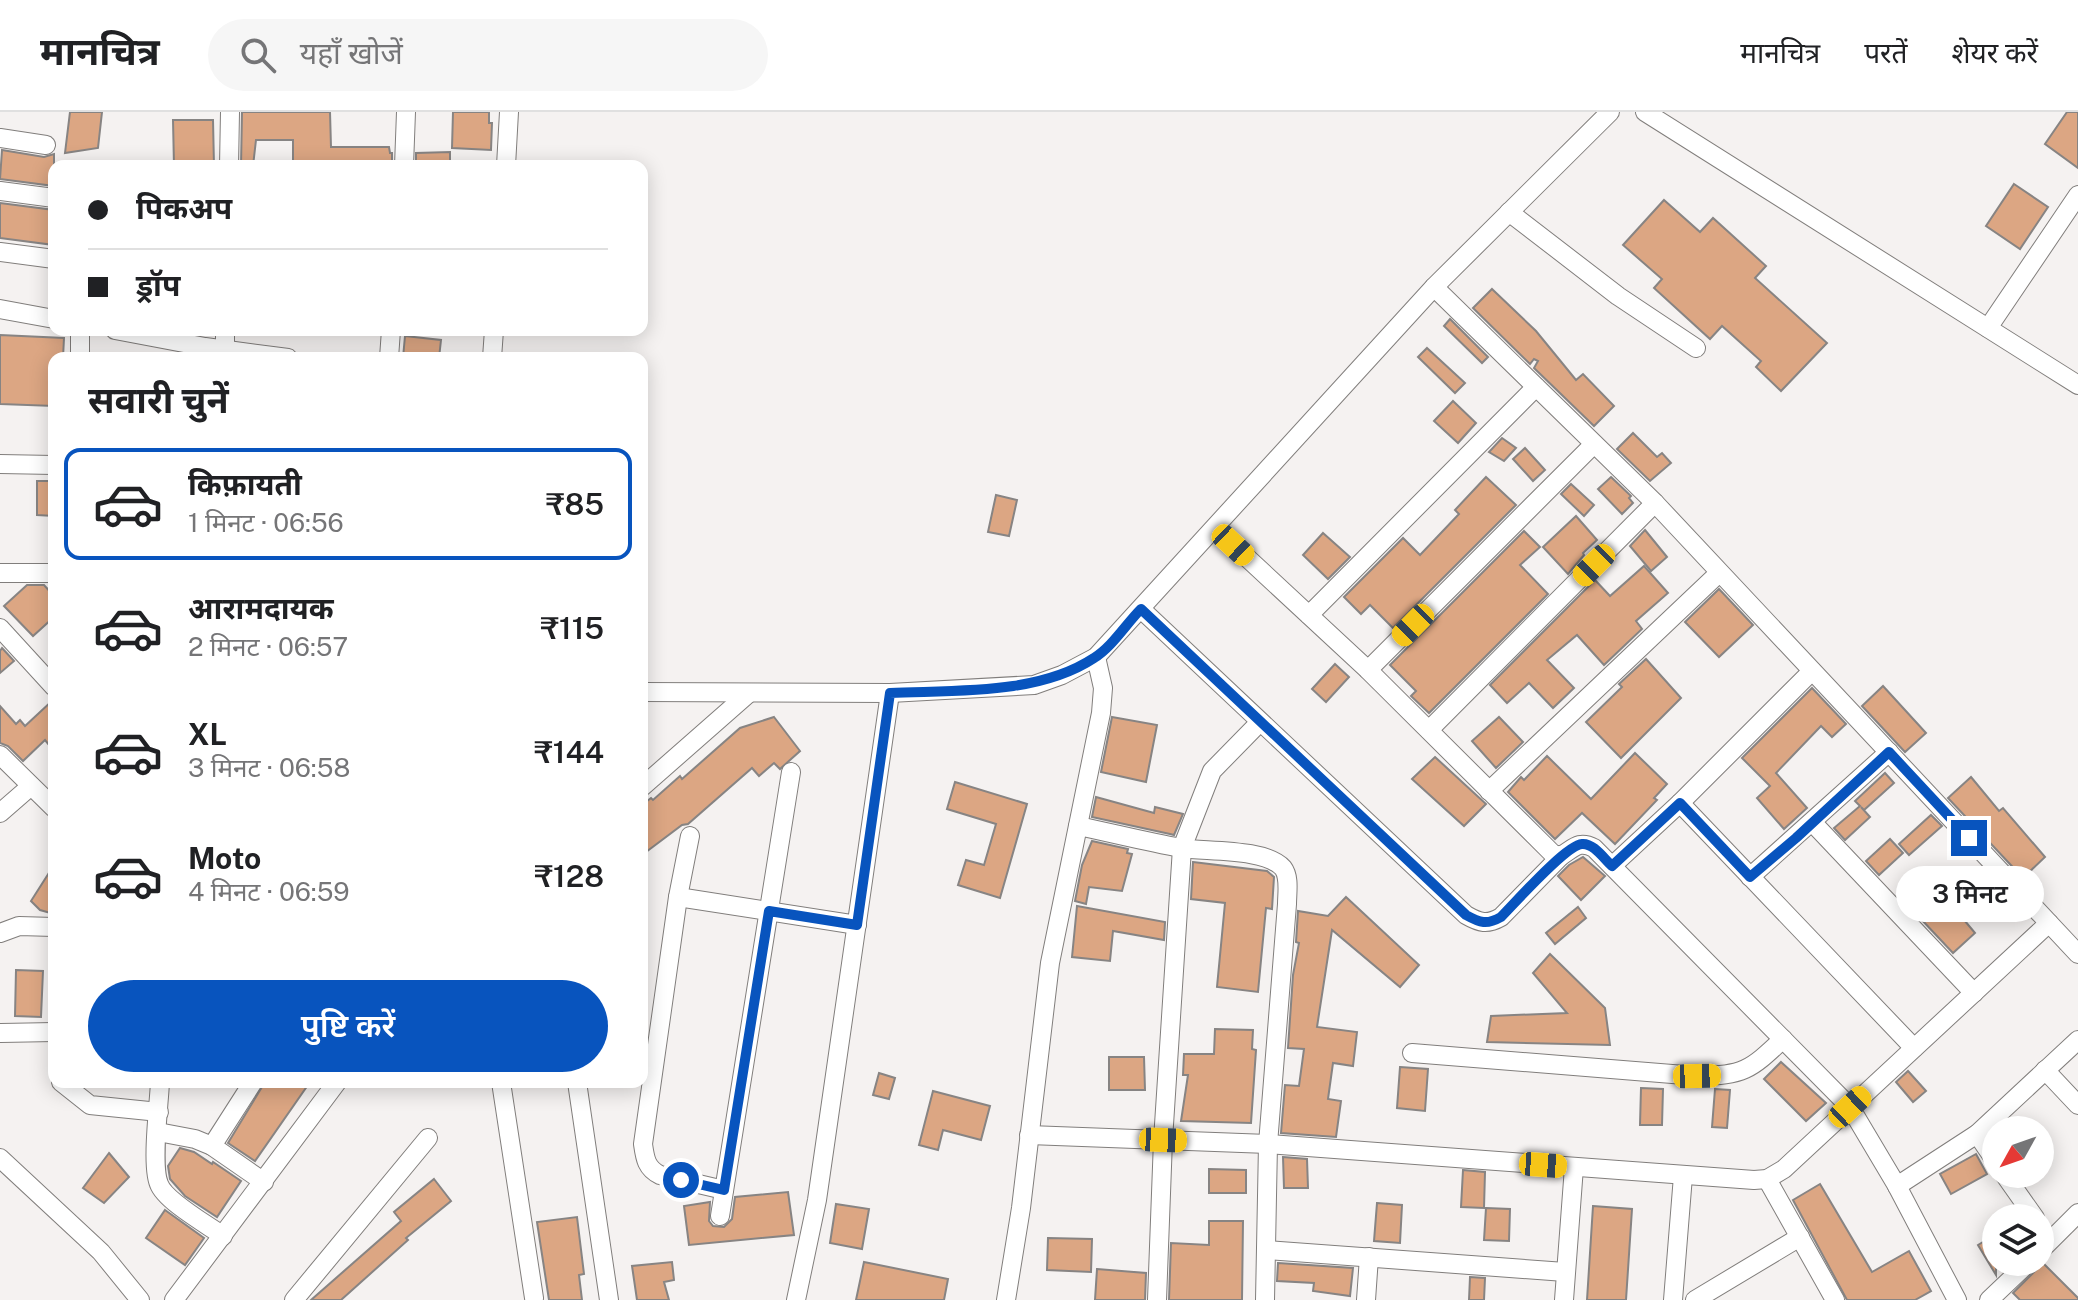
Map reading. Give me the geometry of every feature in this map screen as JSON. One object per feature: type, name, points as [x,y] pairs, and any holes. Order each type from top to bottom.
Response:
[{"type":"street","points":[[229,160],[230,112]]},
{"type":"street","points":[[404,160],[406,112]]},
{"type":"street","points":[[506,160],[509,112]]},
{"type":"street","points":[[648,692],[890,693],[1034,685],[1062,675],[1096,657],[1434,287],[1610,112]]},
{"type":"street","points":[[1645,112],[2078,385]]},
{"type":"street","points":[[0,138],[46,145]]},
{"type":"street","points":[[0,191],[48,197]]},
{"type":"street","points":[[1988,328],[2075,206]]},
{"type":"street","points":[[1509,212],[1618,296],[1696,348]]},
{"type":"street","points":[[0,252],[48,258]]},
{"type":"street","points":[[1434,287],[1655,503],[2078,954]]},
{"type":"street","points":[[0,309],[48,318]]},
{"type":"street","points":[[148,336],[241,352]]},
{"type":"street","points":[[225,336],[225,350]]},
{"type":"street","points":[[1309,615],[1536,387]]},
{"type":"street","points":[[1368,670],[1594,444]]},
{"type":"street","points":[[0,464],[48,465]]},
{"type":"street","points":[[1429,730],[1655,503]]},
{"type":"street","points":[[1215,528],[1368,670],[1553,854],[1561,856]]},
{"type":"street","points":[[0,573],[48,573]]},
{"type":"street","points":[[1489,791],[1719,573]]},
{"type":"street","points":[[1141,609],[1466,915],[1479,923],[1491,923],[1501,917],[1561,856],[1577,845],[1585,843],[1594,848],[1850,1107],[1897,1186],[1957,1300]]},
{"type":"street","points":[[0,628],[48,680]]},
{"type":"street","points":[[1006,1300],[1021,1208],[1050,963],[1101,713],[1103,688],[1096,657]]},
{"type":"street","points":[[1612,866],[1812,671]]},
{"type":"street","points":[[648,782],[749,693]]},
{"type":"street","points":[[796,1300],[817,1200],[890,693]]},
{"type":"street","points":[[1157,1300],[1163,1140],[1182,848],[1212,771],[1260,722]]},
{"type":"street","points":[[1750,877],[1889,752]]},
{"type":"street","points":[[0,755],[48,802]]},
{"type":"street","points":[[720,1216],[791,772]]},
{"type":"street","points":[[0,813],[31,786]]},
{"type":"street","points":[[1680,803],[1914,1048]]},
{"type":"street","points":[[1813,823],[1974,993]]},
{"type":"street","points":[[1078,826],[1182,848],[1247,854],[1271,860],[1282,867],[1287,875],[1268,1144],[1265,1300]]},
{"type":"street","points":[[690,836],[678,897],[643,1144],[645,1160],[651,1171],[724,1190]]},
{"type":"street","points":[[678,897],[857,925]]},
{"type":"street","points":[[1029,1135],[1268,1144],[1683,1176],[1767,1179],[1784,1169],[2049,923]]},
{"type":"street","points":[[0,933],[19,926],[48,927]]},
{"type":"street","points":[[1,1033],[48,1032]]},
{"type":"street","points":[[1412,1053],[1697,1076],[1732,1075],[1757,1064],[1783,1039]]},
{"type":"street","points":[[1897,1186],[1977,1134],[2078,1040]]},
{"type":"street","points":[[2045,1070],[2078,1105]]},
{"type":"street","points":[[69,1088],[90,1105],[159,1112]]},
{"type":"street","points":[[160,1088],[159,1184],[177,1203],[223,1236]]},
{"type":"street","points":[[212,1146],[249,1088]]},
{"type":"street","points":[[174,1300],[333,1088]]},
{"type":"street","points":[[502,1088],[534,1298]]},
{"type":"street","points":[[578,1088],[609,1300]]},
{"type":"street","points":[[158,1132],[195,1139],[212,1146],[264,1182]]},
{"type":"street","points":[[1977,1134],[1982,1141]]},
{"type":"street","points":[[294,1300],[428,1138]]},
{"type":"street","points":[[0,1158],[101,1252],[140,1300]]},
{"type":"street","points":[[1564,1300],[1574,1167]]},
{"type":"street","points":[[1673,1300],[1683,1176]]},
{"type":"street","points":[[1767,1179],[1835,1300]]},
{"type":"street","points":[[2054,1231],[2078,1213]]},
{"type":"street","points":[[1695,1300],[1716,1295],[1800,1237]]},
{"type":"street","points":[[1266,1250],[1565,1272]]},
{"type":"street","points":[[1366,1300],[1369,1257]]},
{"type":"street","points":[[1989,1300],[2014,1276]]},
{"type":"building","points":[[70,112],[102,112],[98,148],[65,153]]},
{"type":"building","points":[[242,112],[330,112],[331,147],[389,147],[392,153],[392,160],[293,160],[293,140],[256,140],[254,160],[241,160]]},
{"type":"building","points":[[453,112],[489,112],[489,123],[492,123],[491,150],[452,148]]},
{"type":"building","points":[[2067,112],[2078,112],[2078,168],[2045,144]]},
{"type":"building","points":[[173,120],[213,120],[214,160],[174,160]]},
{"type":"building","points":[[2,150],[44,157],[54,154],[54,160],[48,160],[48,185],[0,179]]},
{"type":"building","points":[[450,152],[450,160],[416,160],[416,153]]},
{"type":"building","points":[[2014,184],[2048,207],[2020,249],[1986,226]]},
{"type":"building","points":[[1664,200],[1700,232],[1713,218],[1766,266],[1755,278],[1827,343],[1781,391],[1756,367],[1761,361],[1722,326],[1710,339],[1654,288],[1662,279],[1623,245]]},
{"type":"building","points":[[0,203],[48,209],[48,244],[0,238]]},
{"type":"building","points":[[1492,289],[1536,331],[1576,380],[1583,374],[1614,406],[1594,426],[1534,368],[1538,361],[1534,359],[1530,364],[1473,308]]},
{"type":"building","points":[[1450,319],[1488,357],[1482,363],[1444,326]]},
{"type":"building","points":[[0,335],[64,338],[63,352],[48,352],[48,406],[0,404]]},
{"type":"building","points":[[405,336],[441,340],[440,352],[404,352]]},
{"type":"building","points":[[1427,348],[1465,383],[1455,393],[1418,357]]},
{"type":"building","points":[[1453,401],[1476,423],[1458,443],[1434,421]]},
{"type":"building","points":[[1633,433],[1657,457],[1662,453],[1671,463],[1650,481],[1617,449]]},
{"type":"building","points":[[1502,438],[1516,448],[1504,461],[1489,452]]},
{"type":"building","points":[[1525,448],[1545,470],[1533,481],[1513,459]]},
{"type":"building","points":[[1486,477],[1516,505],[1393,628],[1370,605],[1361,614],[1344,597],[1403,538],[1420,555],[1459,514],[1455,510]]},
{"type":"building","points":[[1611,477],[1631,496],[1629,498],[1633,503],[1622,514],[1598,489]]},
{"type":"building","points":[[37,481],[48,481],[48,516],[37,515]]},
{"type":"building","points":[[1571,484],[1594,505],[1584,516],[1561,494]]},
{"type":"building","points":[[996,495],[1017,500],[1009,536],[988,532]]},
{"type":"building","points":[[1576,516],[1597,540],[1568,574],[1543,547]]},
{"type":"building","points":[[1645,530],[1667,557],[1651,571],[1630,546]]},
{"type":"building","points":[[1524,531],[1540,547],[1520,565],[1548,594],[1429,713],[1411,696],[1416,691],[1390,665]]},
{"type":"building","points":[[1323,533],[1350,557],[1328,579],[1303,555]]},
{"type":"building","points":[[1644,566],[1668,593],[1636,621],[1642,629],[1604,665],[1577,635],[1547,660],[1574,688],[1553,708],[1529,683],[1507,703],[1490,685],[1595,580],[1610,596]]},
{"type":"building","points":[[27,585],[44,585],[48,589],[48,622],[33,636],[4,606]]},
{"type":"building","points":[[1719,589],[1753,625],[1719,657],[1685,622]]},
{"type":"building","points":[[2,648],[14,661],[0,673],[0,651]]},
{"type":"building","points":[[1646,659],[1681,698],[1621,758],[1586,722]]},
{"type":"building","points":[[1335,664],[1349,677],[1326,702],[1312,689]]},
{"type":"building","points":[[1883,686],[1926,733],[1905,752],[1862,706]]},
{"type":"building","points":[[1812,688],[1846,724],[1832,737],[1821,726],[1776,773],[1807,808],[1784,829],[1757,798],[1770,786],[1742,758]]},
{"type":"building","points":[[48,705],[48,744],[45,740],[23,761],[8,746],[0,743],[0,706],[16,724],[20,720],[25,726]]},
{"type":"building","points":[[774,717],[800,751],[780,769],[774,763],[759,776],[752,768],[688,824],[682,825],[648,850],[648,800],[653,800],[680,776],[682,779],[740,728]]},
{"type":"building","points":[[1112,717],[1157,725],[1146,782],[1101,772]]},
{"type":"building","points":[[1499,717],[1523,742],[1496,768],[1472,741]]},
{"type":"building","points":[[1635,753],[1667,784],[1654,798],[1657,800],[1615,844],[1582,813],[1555,839],[1508,792],[1547,756],[1591,799]]},
{"type":"building","points":[[1435,757],[1486,804],[1464,826],[1412,779]]},
{"type":"building","points":[[1885,773],[1894,783],[1864,810],[1861,807],[1870,817],[1845,840],[1834,828],[1860,806],[1855,801]]},
{"type":"building","points":[[1971,777],[1999,811],[2003,808],[2045,857],[2023,878],[1948,798]]},
{"type":"building","points":[[955,782],[1027,804],[1000,898],[958,885],[966,860],[984,865],[996,824],[947,809]]},
{"type":"building","points":[[1096,797],[1154,813],[1155,807],[1183,814],[1174,835],[1092,817]]},
{"type":"building","points":[[1931,815],[1942,826],[1909,855],[1899,844]]},
{"type":"building","points":[[1890,839],[1903,853],[1879,875],[1866,861]]},
{"type":"building","points":[[1092,841],[1128,849],[1127,853],[1132,854],[1122,891],[1089,887],[1086,904],[1075,901],[1082,865]]},
{"type":"building","points":[[1583,857],[1605,876],[1581,900],[1558,876]]},
{"type":"building","points":[[1193,862],[1267,871],[1274,877],[1272,909],[1266,908],[1258,992],[1217,987],[1225,903],[1191,899]]},
{"type":"building","points":[[48,874],[48,912],[40,910],[31,901]]},
{"type":"building","points":[[1929,878],[1975,933],[1953,953],[1904,901]]},
{"type":"building","points":[[1346,897],[1419,965],[1400,987],[1332,930],[1317,1027],[1357,1032],[1353,1066],[1333,1063],[1328,1099],[1341,1101],[1336,1137],[1281,1133],[1285,1085],[1299,1086],[1304,1049],[1288,1048],[1293,975],[1299,943],[1296,942],[1298,911],[1328,916]]},
{"type":"building","points":[[1077,906],[1165,922],[1164,940],[1113,931],[1110,961],[1072,957]]},
{"type":"building","points":[[1578,907],[1586,918],[1555,944],[1546,933]]},
{"type":"building","points":[[1550,954],[1605,1008],[1610,1045],[1487,1042],[1491,1016],[1567,1013],[1533,973]]},
{"type":"building","points":[[16,970],[43,971],[41,1017],[15,1016]]},
{"type":"building","points":[[1215,1029],[1253,1030],[1252,1049],[1256,1050],[1251,1123],[1181,1121],[1188,1075],[1183,1075],[1184,1054],[1214,1054]]},
{"type":"building","points":[[1109,1057],[1144,1057],[1145,1090],[1109,1090]]},
{"type":"building","points":[[1781,1062],[1826,1103],[1806,1121],[1764,1079]]},
{"type":"building","points":[[1400,1067],[1428,1069],[1425,1111],[1397,1108]]},
{"type":"building","points":[[1908,1071],[1926,1091],[1913,1102],[1896,1082]]},
{"type":"building","points":[[879,1073],[895,1078],[889,1099],[873,1095]]},
{"type":"building","points":[[261,1088],[306,1088],[255,1161],[228,1143]]},
{"type":"building","points":[[1641,1088],[1663,1089],[1662,1125],[1640,1125]]},
{"type":"building","points":[[1715,1089],[1730,1090],[1727,1128],[1712,1127]]},
{"type":"building","points":[[933,1091],[990,1106],[981,1140],[943,1130],[938,1150],[919,1145]]},
{"type":"building","points":[[180,1148],[213,1162],[241,1181],[217,1217],[185,1196],[170,1179],[168,1166]]},
{"type":"building","points":[[109,1153],[129,1177],[104,1203],[83,1188]]},
{"type":"building","points":[[1976,1154],[1982,1165],[1982,1177],[1951,1194],[1940,1174]]},
{"type":"building","points":[[1283,1157],[1307,1159],[1308,1188],[1284,1188]]},
{"type":"building","points":[[1209,1169],[1246,1170],[1246,1193],[1209,1193]]},
{"type":"building","points":[[1463,1170],[1485,1172],[1484,1208],[1461,1207]]},
{"type":"building","points":[[434,1179],[451,1201],[406,1238],[408,1240],[341,1300],[311,1300],[401,1221],[394,1212]]},
{"type":"building","points":[[1820,1184],[1872,1272],[1909,1251],[1931,1291],[1915,1300],[1847,1300],[1793,1200]]},
{"type":"building","points":[[788,1192],[794,1235],[689,1245],[684,1206],[710,1202],[709,1221],[713,1226],[724,1227],[732,1219],[735,1197]]},
{"type":"building","points":[[1377,1203],[1402,1205],[1400,1243],[1374,1241]]},
{"type":"building","points":[[836,1204],[869,1209],[862,1249],[830,1243]]},
{"type":"building","points":[[1593,1206],[1632,1209],[1626,1300],[1587,1300]]},
{"type":"building","points":[[1486,1208],[1510,1209],[1509,1241],[1484,1240]]},
{"type":"building","points":[[165,1210],[204,1238],[185,1265],[146,1238]]},
{"type":"building","points":[[577,1217],[584,1274],[579,1275],[582,1300],[549,1300],[537,1222]]},
{"type":"building","points":[[1209,1221],[1243,1221],[1242,1300],[1169,1300],[1171,1243],[1209,1245]]},
{"type":"building","points":[[1048,1238],[1092,1239],[1091,1272],[1047,1270]]},
{"type":"building","points":[[672,1262],[674,1280],[664,1282],[669,1300],[637,1300],[632,1266]]},
{"type":"building","points":[[864,1262],[948,1279],[944,1300],[856,1300]]},
{"type":"building","points":[[1278,1263],[1353,1268],[1350,1296],[1313,1291],[1314,1283],[1277,1281]]},
{"type":"building","points":[[1097,1269],[1146,1273],[1145,1300],[1095,1300]]},
{"type":"building","points":[[2054,1274],[2078,1300],[2020,1300],[2013,1293],[2030,1276]]},
{"type":"building","points":[[1470,1277],[1485,1278],[1484,1300],[1469,1300]]},
{"type":"route","points":[[681,1180],[724,1190],[769,911],[857,925],[890,693],[1034,685],[1062,675],[1096,657],[1141,609],[1466,915],[1479,923],[1491,923],[1501,917],[1561,856],[1577,845],[1585,843],[1594,848],[1612,866],[1680,803],[1750,877],[1889,752],[1969,838]]}]
